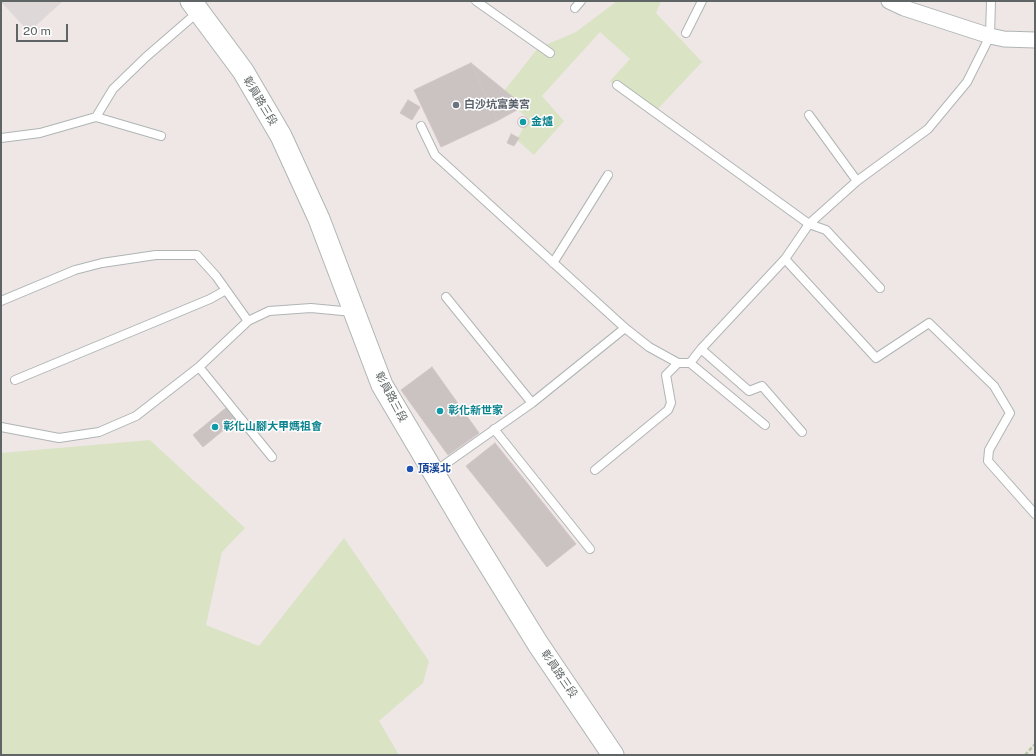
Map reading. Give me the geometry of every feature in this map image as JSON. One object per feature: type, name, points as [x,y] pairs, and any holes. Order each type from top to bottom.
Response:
[{"type":"main road","name":"彰員路三段","points":[[195,6],[243,71],[281,136],[319,219],[382,385],[470,534],[538,644],[613,755]]},
{"type":"street","points":[[889,1],[904,8],[990,36],[1004,39],[1035,40]]},
{"type":"lane","points":[[476,1],[550,53]]},
{"type":"lane","points":[[575,8],[581,1]]},
{"type":"lane","points":[[686,33],[702,1]]},
{"type":"lane","points":[[690,363],[701,349],[785,260],[809,224],[857,181],[928,129],[967,82],[990,36],[991,1]]},
{"type":"lane","points":[[96,117],[113,89],[195,6]]},
{"type":"lane","points":[[617,84],[809,224],[826,230],[880,288]]},
{"type":"lane","points":[[809,115],[857,181]]},
{"type":"lane","points":[[1,138],[40,132],[96,117],[161,136]]},
{"type":"lane","points":[[421,126],[435,155],[625,328],[648,347],[678,362],[690,363],[765,425]]},
{"type":"lane","points":[[553,263],[608,175]]},
{"type":"lane","points":[[1,301],[75,270],[102,263],[156,255],[197,256],[216,276],[248,321]]},
{"type":"lane","points":[[785,260],[876,358],[929,323],[994,386],[1010,413],[989,450],[988,462],[1035,514]]},
{"type":"lane","points":[[15,380],[210,299],[226,290]]},
{"type":"lane","points":[[446,298],[532,403]]},
{"type":"lane","points":[[1,428],[59,438],[99,432],[136,416],[198,367],[248,321],[269,311],[311,308],[354,312]]},
{"type":"lane","points":[[434,472],[532,403],[625,328]]},
{"type":"lane","points":[[701,349],[750,391],[762,386],[802,432]]},
{"type":"lane","points":[[595,470],[668,410],[671,403],[666,376],[678,362]]},
{"type":"lane","points":[[198,367],[272,457]]},
{"type":"lane","points":[[494,429],[590,549]]},
{"type":"path","points":[[1024,755],[1035,744]]},
{"type":"shaded area","points":[[1,1],[63,1],[29,32],[3,4],[1,5]]},
{"type":"green space","points":[[617,1],[661,1],[656,13],[702,62],[655,112],[610,81],[630,59],[600,32],[542,96],[564,121],[534,155],[517,140],[528,118],[500,96],[538,48],[576,32]]},
{"type":"green space","points":[[150,440],[245,528],[222,552],[206,625],[259,646],[344,538],[429,661],[423,683],[379,721],[399,755],[1,755],[1,453]]},
{"type":"building","name":"白沙坑富美宮","points":[[471,63],[497,121],[441,147],[414,90]]},
{"type":"building","points":[[471,63],[524,106],[497,121]]},
{"type":"building","points":[[408,100],[420,107],[412,120],[400,113]]},
{"type":"building","name":"金爐","points":[[523,116],[527,118],[529,122],[527,126],[523,128],[519,126],[517,122],[519,118]]},
{"type":"building","points":[[511,134],[519,138],[514,146],[507,143]]},
{"type":"building","name":"彰化新世家","points":[[432,367],[479,433],[448,455],[401,390]]},
{"type":"building","name":"彰化山腳大甲媽祖會","points":[[227,407],[237,419],[203,447],[193,435]]},
{"type":"building","points":[[495,443],[576,544],[547,567],[466,466]]},
{"type":"place","name":"白沙坑富美宮","points":[[456,105]]},
{"type":"place","name":"金爐","points":[[523,122]]},
{"type":"place","name":"彰化新世家","points":[[440,411]]},
{"type":"place","name":"彰化山腳大甲媽祖會","points":[[215,427]]},
{"type":"place","name":"頂溪北","points":[[410,469]]}]
